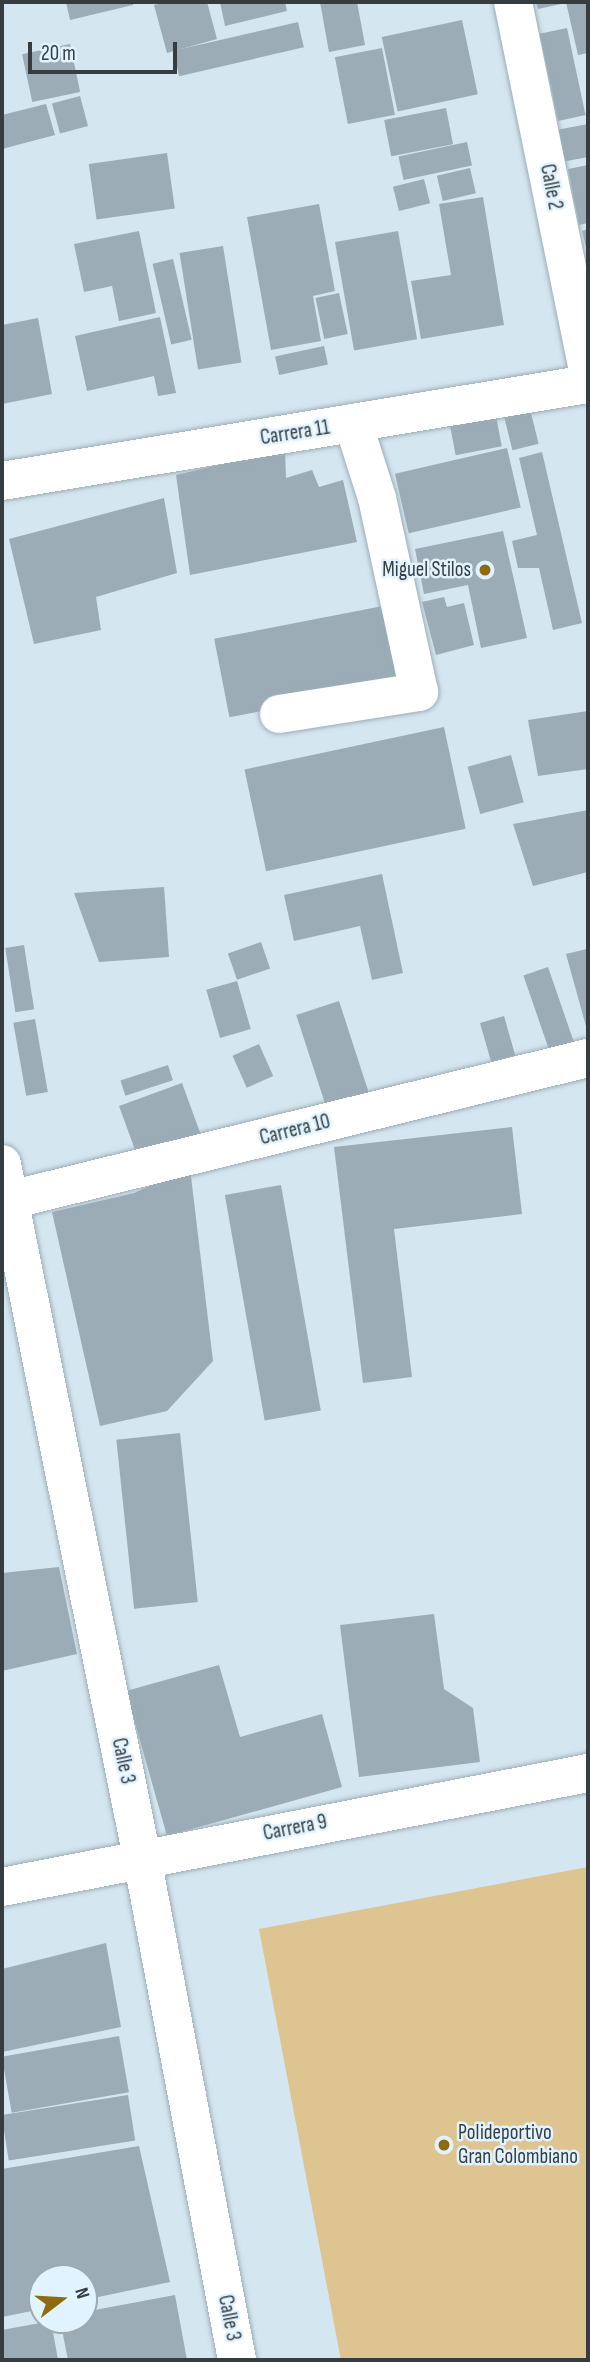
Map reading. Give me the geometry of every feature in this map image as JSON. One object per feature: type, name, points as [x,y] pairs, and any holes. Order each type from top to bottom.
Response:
[{"type":"street","name":"Calle 2","points":[[513,2],[588,372]]},
{"type":"street","name":"Carrera 11","points":[[2,481],[588,384]]},
{"type":"street","points":[[279,714],[419,692],[377,498],[353,423]]},
{"type":"street","name":"Carrera 10","points":[[5,1201],[588,1058]]},
{"type":"street","name":"Calle 3","points":[[2,1164],[5,1201],[142,1857],[237,2360]]},
{"type":"street","name":"Carrera 9","points":[[2,1887],[142,1857],[588,1773]]},
{"type":"shaded area","name":"Polideportivo Gran Colombiano","points":[[588,1867],[588,2360],[341,2360],[259,1929]]},
{"type":"building","points":[[66,2],[133,2],[133,5],[70,20]]},
{"type":"building","points":[[166,2],[207,2],[217,39],[167,53],[154,5]]},
{"type":"building","points":[[220,2],[285,2],[287,11],[225,26]]},
{"type":"building","points":[[320,2],[357,2],[365,45],[329,52]]},
{"type":"building","points":[[536,2],[561,2],[561,4],[538,9]]},
{"type":"building","points":[[566,2],[588,2],[588,53],[578,55]]},
{"type":"building","points":[[462,20],[478,94],[398,111],[382,37]]},
{"type":"building","points":[[298,22],[304,47],[179,76],[173,51]]},
{"type":"building","points":[[567,28],[586,115],[558,121],[540,34]]},
{"type":"building","points":[[70,44],[80,92],[32,102],[22,54]]},
{"type":"building","points":[[382,48],[395,115],[348,124],[335,57]]},
{"type":"building","points":[[80,96],[88,126],[60,133],[52,104]]},
{"type":"building","points":[[46,104],[55,135],[2,149],[2,115]]},
{"type":"building","points":[[446,108],[453,144],[391,156],[384,120]]},
{"type":"building","points":[[588,124],[588,157],[562,162],[556,130]]},
{"type":"building","points":[[467,142],[472,165],[404,180],[399,157]]},
{"type":"building","points":[[167,153],[175,208],[97,219],[89,164]]},
{"type":"building","points":[[588,165],[588,223],[579,225],[568,169]]},
{"type":"building","points":[[470,168],[476,193],[443,201],[437,176]]},
{"type":"building","points":[[424,179],[430,203],[399,211],[393,187]]},
{"type":"building","points":[[483,197],[504,325],[421,339],[411,281],[451,275],[439,204]]},
{"type":"building","points":[[319,204],[335,291],[313,296],[321,341],[271,350],[247,217]]},
{"type":"building","points":[[588,229],[588,251],[587,252],[582,231]]},
{"type":"building","points":[[139,231],[156,313],[119,321],[112,286],[84,292],[74,244]]},
{"type":"building","points":[[398,231],[417,339],[354,350],[335,242]]},
{"type":"building","points":[[223,246],[241,363],[198,369],[180,253]]},
{"type":"building","points":[[173,259],[192,340],[171,345],[153,264]]},
{"type":"building","points":[[339,293],[348,334],[324,339],[316,298]]},
{"type":"building","points":[[160,317],[176,393],[158,396],[154,376],[87,391],[75,336]]},
{"type":"building","points":[[38,318],[52,394],[2,404],[2,325]]},
{"type":"building","points":[[324,346],[328,365],[279,375],[275,356]]},
{"type":"building","points":[[528,401],[539,444],[512,450],[502,408]]},
{"type":"building","points":[[494,406],[502,446],[456,455],[448,415]]},
{"type":"building","points":[[507,448],[521,507],[409,533],[395,474]]},
{"type":"building","points":[[285,449],[286,478],[312,470],[319,487],[343,480],[357,542],[190,575],[176,475]]},
{"type":"building","points":[[542,452],[582,623],[553,630],[539,568],[518,568],[512,541],[537,535],[519,458]]},
{"type":"building","points":[[164,498],[177,573],[96,597],[101,630],[34,644],[9,539]]},
{"type":"building","points":[[503,531],[527,638],[481,648],[468,585],[424,594],[415,549]]},
{"type":"building","points":[[444,597],[447,607],[464,603],[474,645],[436,655],[422,602]]},
{"type":"building","points":[[383,606],[398,685],[229,717],[214,639]]},
{"type":"building","points":[[588,711],[588,769],[538,776],[528,720]]},
{"type":"building","points":[[444,727],[466,829],[266,871],[244,769]]},
{"type":"building","points":[[511,755],[524,802],[480,814],[468,767]]},
{"type":"building","points":[[588,810],[588,872],[533,886],[513,824]]},
{"type":"building","points":[[382,874],[403,973],[372,980],[360,926],[294,941],[284,895]]},
{"type":"building","points":[[164,887],[169,957],[99,962],[74,893]]},
{"type":"building","points":[[261,942],[270,968],[237,980],[228,953]]},
{"type":"building","points":[[24,945],[34,1009],[15,1012],[5,948]]},
{"type":"building","points":[[587,949],[588,953],[587,1030],[566,954]]},
{"type":"building","points":[[548,967],[576,1049],[552,1058],[523,975]]},
{"type":"building","points":[[237,981],[251,1029],[220,1038],[206,990]]},
{"type":"building","points":[[339,1001],[369,1094],[326,1108],[296,1015]]},
{"type":"building","points":[[504,1016],[515,1055],[491,1062],[480,1023]]},
{"type":"building","points":[[35,1019],[48,1092],[26,1096],[13,1023]]},
{"type":"building","points":[[259,1044],[273,1076],[247,1088],[233,1056]]},
{"type":"building","points":[[168,1065],[173,1080],[125,1096],[120,1080]]},
{"type":"building","points":[[182,1083],[203,1140],[140,1163],[119,1106]]},
{"type":"building","points":[[512,1127],[522,1214],[394,1229],[412,1377],[363,1383],[334,1147]]},
{"type":"building","points":[[190,1168],[213,1361],[167,1411],[100,1426],[52,1212],[134,1193]]},
{"type":"building","points":[[281,1185],[321,1411],[265,1420],[225,1195]]},
{"type":"building","points":[[180,1433],[198,1602],[134,1609],[116,1440]]},
{"type":"building","points":[[59,1567],[77,1654],[2,1671],[2,1573]]},
{"type":"building","points":[[434,1614],[444,1689],[473,1708],[480,1762],[359,1777],[340,1625]]},
{"type":"building","points":[[219,1665],[240,1737],[322,1714],[342,1787],[167,1836],[126,1691]]},
{"type":"building","points":[[106,1943],[121,2027],[2,2052],[2,1969]]},
{"type":"building","points":[[119,2036],[129,2092],[12,2113],[2,2057]]},
{"type":"building","points":[[128,2095],[135,2140],[9,2160],[2,2115]]},
{"type":"building","points":[[139,2146],[170,2282],[98,2297],[98,2264],[28,2264],[28,2312],[2,2317],[2,2169]]},
{"type":"building","points":[[175,2295],[187,2360],[68,2360],[63,2334],[98,2334],[98,2309]]},
{"type":"building","points":[[28,2325],[28,2334],[53,2334],[58,2360],[2,2360],[2,2330]]},
{"type":"place","name":"Miguel Stilos","points":[[485,570]]},
{"type":"place","name":"Polideportivo Gran Colombiano","points":[[444,2145]]}]
